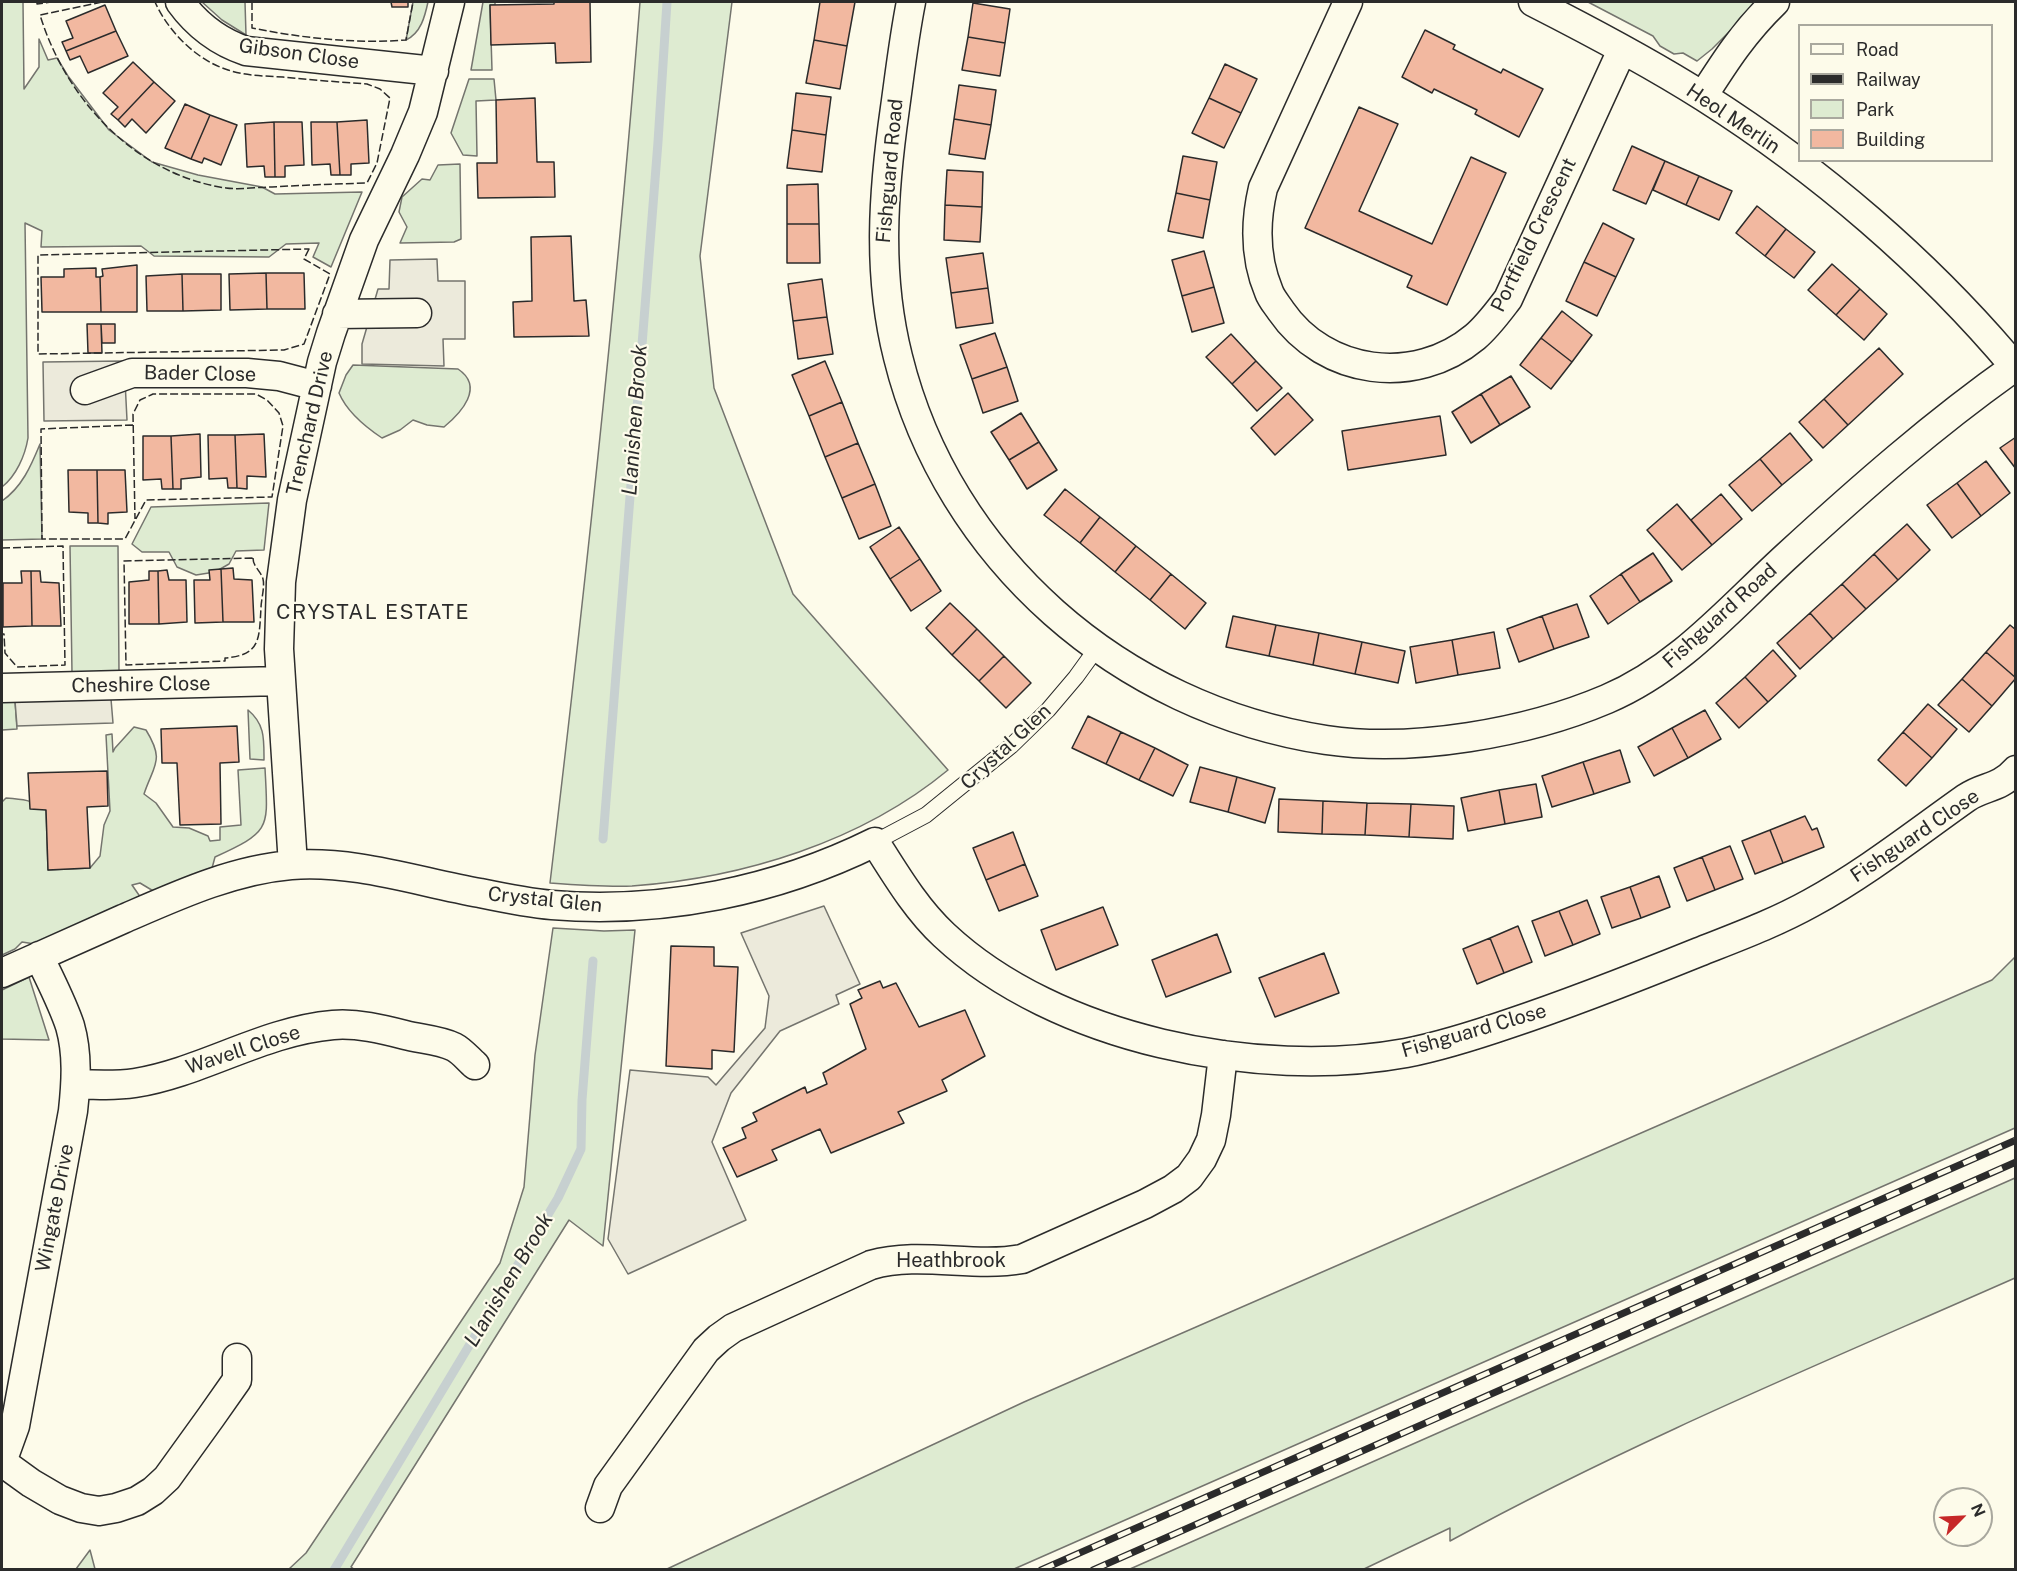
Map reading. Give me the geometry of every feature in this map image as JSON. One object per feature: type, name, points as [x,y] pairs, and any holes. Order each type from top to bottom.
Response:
[{"type":"street","name":"Gibson Close","points":[[180,2],[192,17],[212,33],[232,46],[246,51],[434,71]]},
{"type":"street","name":"Trenchard Drive","points":[[293,865],[280,681],[279,620],[284,555],[292,500],[317,386],[337,314],[368,233],[416,132],[434,71],[450,2]]},
{"type":"street","name":"Fishguard Road","points":[[911,2],[886,171],[883,252],[888,304],[897,354],[913,407],[929,447],[966,512],[1016,575],[1045,607],[1097,648],[1136,674],[1214,709],[1286,731],[1325,740],[1406,743],[1448,740],[1515,727],[1573,712],[1610,698],[1661,670],[1683,654],[1796,547],[1915,442],[1946,416],[2015,367]]},
{"type":"street","name":"Portfield Crescent","points":[[1348,2],[1263,188],[1258,211],[1257,237],[1261,267],[1269,293],[1289,323],[1309,341],[1333,357],[1359,365],[1383,369],[1431,362],[1455,351],[1492,321],[1508,299],[1623,50]]},
{"type":"street","name":"Heol Merlin","points":[[1533,2],[1703,96],[1808,171],[1894,242],[1975,321],[2015,367]]},
{"type":"street","points":[[1703,96],[1736,44],[1774,2]]},
{"type":"street","points":[[337,314],[417,313]]},
{"type":"street","name":"Bader Close","points":[[84,390],[132,373],[247,373],[279,376],[317,386]]},
{"type":"street","name":"Cheshire Close","points":[[2,688],[280,681]]},
{"type":"street","name":"Fishguard Close","points":[[875,842],[903,886],[943,934],[1001,979],[1062,1011],[1092,1023],[1168,1045],[1223,1055],[1292,1062],[1373,1058],[1440,1046],[1535,1015],[1779,920],[1860,873],[1970,795],[2005,782],[2016,770]]},
{"type":"street","name":"Crystal Glen","points":[[2,973],[162,902],[226,878],[256,870],[293,865],[327,865],[361,869],[526,902],[574,907],[613,907],[705,898],[739,891],[823,865],[875,842]]},
{"type":"street","name":"Wingate Drive","points":[[39,956],[70,1028],[76,1084],[15,1426],[2,1462],[60,1500],[81,1508],[99,1511],[137,1501],[167,1478],[237,1380],[237,1358]]},
{"type":"street","name":"Wavell Close","points":[[76,1084],[111,1086],[137,1083],[165,1076],[278,1036],[335,1025],[384,1030],[455,1047],[475,1065]]},
{"type":"street","name":"Heathbrook","points":[[600,1508],[608,1486],[706,1350],[733,1328],[870,1266],[886,1261],[905,1258],[1004,1262],[1022,1259],[1173,1189],[1189,1177],[1202,1159],[1211,1140],[1223,1055]]},
{"type":"lane","name":"Crystal Glen","points":[[875,842],[926,815],[1011,747],[1048,710],[1097,648]]},
{"type":"green space","points":[[2,2],[23,2],[24,89],[39,67],[39,39],[48,60],[57,58],[109,130],[152,162],[198,175],[262,187],[275,194],[362,192],[331,267],[313,257],[319,243],[286,244],[269,257],[154,256],[141,246],[41,247],[42,231],[25,223],[28,438],[19,465],[2,487]]},
{"type":"green space","points":[[202,2],[245,2],[246,35],[222,20]]},
{"type":"green space","points":[[413,2],[428,2],[419,29],[406,40]]},
{"type":"green space","points":[[483,2],[495,2],[495,5],[490,5],[492,70],[471,70]]},
{"type":"green space","points":[[640,2],[732,2],[700,256],[714,388],[793,594],[948,770],[914,795],[878,817],[799,852],[758,865],[674,882],[632,886],[550,883],[600,443]]},
{"type":"green space","points":[[1588,2],[1759,2],[1697,61],[1683,53],[1674,54],[1660,46],[1653,36]]},
{"type":"green space","points":[[469,79],[494,79],[496,100],[476,101],[477,156],[463,155],[451,133]]},
{"type":"green space","points":[[460,164],[461,239],[454,242],[400,243],[407,227],[399,212],[402,197],[422,179],[430,180],[438,165]]},
{"type":"green space","points":[[353,365],[458,369],[466,376],[470,384],[470,392],[463,407],[444,427],[413,420],[400,430],[382,438],[357,418],[339,393]]},
{"type":"green space","points":[[40,444],[42,539],[2,540],[2,501],[20,483]]},
{"type":"green space","points":[[269,503],[264,550],[236,551],[229,564],[215,572],[196,575],[177,567],[169,552],[142,552],[132,544],[151,507]]},
{"type":"green space","points":[[70,546],[118,546],[119,672],[72,673]]},
{"type":"green space","points":[[15,701],[17,729],[2,730],[2,702]]},
{"type":"green space","points":[[248,710],[261,726],[264,760],[250,759]]},
{"type":"green space","points":[[134,727],[146,730],[155,749],[156,762],[144,794],[156,803],[173,827],[189,828],[208,836],[210,841],[220,840],[220,827],[241,825],[238,770],[265,768],[266,816],[262,826],[247,841],[215,857],[211,872],[160,895],[140,883],[132,885],[141,898],[41,945],[22,942],[15,949],[2,955],[2,802],[6,798],[22,800],[37,804],[46,810],[48,870],[90,868],[100,856],[104,825],[110,811],[106,735],[112,734],[113,752]]},
{"type":"green space","points":[[553,928],[635,930],[603,1246],[569,1220],[351,1567],[354,1569],[289,1569],[306,1553],[500,1263],[524,1187],[535,1055]]},
{"type":"green space","points":[[2015,957],[2015,1128],[1014,1569],[667,1569],[1024,1402],[1992,980]]},
{"type":"green space","points":[[29,977],[49,1040],[2,1039],[2,990]]},
{"type":"green space","points":[[2015,1178],[2015,1278],[1659,1436],[1519,1504],[1450,1541],[1450,1528],[1364,1569],[1130,1569]]},
{"type":"green space","points":[[90,1550],[95,1569],[76,1569]]},
{"type":"shaded area","points":[[437,259],[438,281],[465,281],[465,339],[443,339],[444,366],[362,364],[362,344],[378,289],[389,289],[390,260]]},
{"type":"shaded area","points":[[124,361],[127,420],[44,421],[43,362]]},
{"type":"shaded area","points":[[111,699],[113,723],[17,726],[15,701]]},
{"type":"shaded area","points":[[824,906],[860,984],[836,995],[839,1004],[780,1031],[731,1093],[712,1142],[746,1220],[628,1274],[608,1239],[630,1070],[708,1077],[716,1085],[765,1028],[769,996],[741,933]]},
{"type":"building","points":[[391,2],[408,2],[408,7],[392,7]]},
{"type":"building","points":[[554,2],[590,2],[591,62],[556,63],[555,43],[491,45],[490,5],[554,4]]},
{"type":"building","points":[[820,2],[855,2],[847,46],[814,40]]},
{"type":"building","points":[[973,3],[1010,9],[1005,43],[968,37]]},
{"type":"building","points":[[105,5],[116,31],[66,51],[62,42],[73,38],[66,21]]},
{"type":"building","points":[[1425,30],[1455,45],[1453,49],[1501,73],[1503,69],[1543,89],[1519,137],[1475,114],[1477,110],[1434,89],[1432,93],[1402,77]]},
{"type":"building","points":[[116,31],[128,56],[88,73],[80,56],[70,60],[66,51]]},
{"type":"building","points":[[968,37],[1005,43],[1000,76],[962,70]]},
{"type":"building","points":[[814,40],[847,46],[840,89],[806,83]]},
{"type":"building","points":[[133,62],[154,82],[118,120],[111,114],[118,107],[103,93]]},
{"type":"building","points":[[1225,64],[1257,79],[1241,113],[1209,98]]},
{"type":"building","points":[[154,82],[175,101],[146,133],[132,119],[125,127],[118,120]]},
{"type":"building","points":[[959,85],[996,90],[991,125],[954,119]]},
{"type":"building","points":[[796,93],[831,97],[826,135],[792,130]]},
{"type":"building","points":[[535,98],[537,162],[554,162],[555,197],[478,198],[477,163],[497,163],[496,100]]},
{"type":"building","points":[[1209,98],[1241,113],[1224,148],[1192,133]]},
{"type":"building","points":[[185,104],[210,115],[191,159],[165,148]]},
{"type":"building","points":[[1359,107],[1398,124],[1359,211],[1432,244],[1471,157],[1506,173],[1447,305],[1407,287],[1412,276],[1305,228]]},
{"type":"building","points":[[210,115],[237,125],[221,165],[204,158],[202,163],[191,159]]},
{"type":"building","points":[[954,119],[991,125],[985,159],[949,154]]},
{"type":"building","points":[[367,120],[369,163],[351,164],[351,175],[340,175],[337,122]]},
{"type":"building","points":[[274,122],[302,122],[304,165],[285,166],[285,177],[275,177]]},
{"type":"building","points":[[274,122],[275,177],[265,177],[264,166],[247,167],[245,124]]},
{"type":"building","points":[[311,122],[337,122],[340,175],[331,175],[330,164],[312,165]]},
{"type":"building","points":[[792,130],[826,135],[822,172],[787,168]]},
{"type":"building","points":[[1632,146],[1665,161],[1646,204],[1613,190]]},
{"type":"building","points":[[1183,156],[1217,162],[1210,200],[1176,193]]},
{"type":"building","points":[[1665,161],[1699,176],[1686,205],[1653,190]]},
{"type":"building","points":[[947,170],[983,172],[982,207],[945,205]]},
{"type":"building","points":[[1699,176],[1732,191],[1719,220],[1686,205]]},
{"type":"building","points":[[818,184],[819,224],[787,224],[787,185]]},
{"type":"building","points":[[1176,193],[1210,200],[1203,238],[1168,231]]},
{"type":"building","points":[[945,205],[982,207],[980,242],[944,240]]},
{"type":"building","points":[[1757,206],[1786,229],[1765,256],[1736,233]]},
{"type":"building","points":[[1603,223],[1634,239],[1616,277],[1584,262]]},
{"type":"building","points":[[787,224],[819,224],[820,263],[787,263]]},
{"type":"building","points":[[1786,229],[1815,252],[1794,278],[1765,256]]},
{"type":"building","points":[[571,236],[574,301],[586,300],[589,336],[514,337],[513,302],[532,301],[531,237]]},
{"type":"building","points":[[1204,251],[1214,287],[1182,296],[1172,260]]},
{"type":"building","points":[[983,253],[988,288],[951,293],[946,258]]},
{"type":"building","points":[[1584,262],[1616,277],[1597,316],[1566,301]]},
{"type":"building","points":[[1832,264],[1860,289],[1836,315],[1808,290]]},
{"type":"building","points":[[137,265],[137,312],[101,312],[100,277],[103,276],[102,269]]},
{"type":"building","points":[[96,268],[96,277],[100,277],[101,312],[42,312],[41,277],[64,277],[64,269]]},
{"type":"building","points":[[266,273],[267,309],[230,310],[229,274]]},
{"type":"building","points":[[266,273],[304,273],[305,309],[267,309]]},
{"type":"building","points":[[182,274],[183,311],[147,311],[146,276]]},
{"type":"building","points":[[182,274],[221,274],[221,310],[183,311]]},
{"type":"building","points":[[822,279],[827,317],[793,321],[788,284]]},
{"type":"building","points":[[1214,287],[1224,323],[1192,332],[1182,296]]},
{"type":"building","points":[[988,288],[993,323],[956,328],[951,293]]},
{"type":"building","points":[[1860,289],[1887,314],[1864,340],[1836,315]]},
{"type":"building","points":[[1562,311],[1592,335],[1572,362],[1541,338]]},
{"type":"building","points":[[827,317],[833,354],[798,359],[793,321]]},
{"type":"building","points":[[87,324],[101,324],[102,353],[88,353]]},
{"type":"building","points":[[101,324],[115,324],[115,343],[102,343]]},
{"type":"building","points":[[995,333],[1007,367],[972,379],[960,345]]},
{"type":"building","points":[[1231,334],[1256,361],[1232,384],[1206,357]]},
{"type":"building","points":[[1541,338],[1572,362],[1551,389],[1520,365]]},
{"type":"building","points":[[1879,348],[1903,374],[1848,425],[1824,399]]},
{"type":"building","points":[[825,361],[842,402],[809,416],[792,375]]},
{"type":"building","points":[[1256,361],[1282,388],[1257,411],[1232,384]]},
{"type":"building","points":[[1007,367],[1018,401],[983,413],[972,379]]},
{"type":"building","points":[[1511,376],[1530,407],[1500,425],[1481,394]]},
{"type":"building","points":[[1288,393],[1313,420],[1275,455],[1251,428]]},
{"type":"building","points":[[1481,394],[1500,425],[1471,443],[1452,412]]},
{"type":"building","points":[[1824,399],[1848,425],[1823,448],[1799,422]]},
{"type":"building","points":[[842,402],[858,443],[825,457],[809,416]]},
{"type":"building","points":[[1021,413],[1039,442],[1009,460],[991,432]]},
{"type":"building","points":[[1440,416],[1446,455],[1348,470],[1342,431]]},
{"type":"building","points":[[1790,433],[1812,460],[1782,485],[1760,459]]},
{"type":"building","points":[[200,434],[201,477],[181,479],[181,489],[173,489],[171,436]]},
{"type":"building","points":[[264,434],[266,477],[247,476],[247,489],[237,488],[235,435]]},
{"type":"building","points":[[208,435],[235,435],[237,488],[228,488],[227,478],[209,479]]},
{"type":"building","points":[[143,436],[171,436],[173,489],[162,489],[161,479],[143,480]]},
{"type":"building","points":[[2016,437],[2016,469],[2000,448]]},
{"type":"building","points":[[1039,442],[1057,470],[1027,489],[1009,460]]},
{"type":"building","points":[[858,443],[875,484],[842,498],[825,457]]},
{"type":"building","points":[[1760,459],[1782,485],[1752,511],[1729,485]]},
{"type":"building","points":[[1986,461],[2010,493],[1981,516],[1957,483]]},
{"type":"building","points":[[68,470],[97,470],[98,523],[88,523],[88,513],[69,512]]},
{"type":"building","points":[[97,470],[125,470],[127,512],[108,513],[108,524],[98,523]]},
{"type":"building","points":[[1957,483],[1981,516],[1952,538],[1927,505]]},
{"type":"building","points":[[875,484],[891,526],[859,539],[842,498]]},
{"type":"building","points":[[1065,489],[1100,517],[1080,543],[1044,515]]},
{"type":"building","points":[[1721,494],[1742,519],[1712,545],[1691,520]]},
{"type":"building","points":[[1677,504],[1712,545],[1682,570],[1647,530]]},
{"type":"building","points":[[1100,517],[1136,546],[1115,572],[1080,543]]},
{"type":"building","points":[[1907,524],[1930,550],[1898,580],[1874,554]]},
{"type":"building","points":[[899,527],[920,559],[890,579],[870,547]]},
{"type":"building","points":[[1136,546],[1171,574],[1150,600],[1115,572]]},
{"type":"building","points":[[1653,553],[1672,581],[1640,602],[1621,574]]},
{"type":"building","points":[[1874,554],[1898,580],[1866,609],[1842,584]]},
{"type":"building","points":[[920,559],[941,591],[911,611],[890,579]]},
{"type":"building","points":[[233,568],[234,579],[252,580],[254,622],[223,622],[221,569]]},
{"type":"building","points":[[221,569],[223,622],[195,623],[194,580],[210,580],[209,570]]},
{"type":"building","points":[[167,570],[169,580],[186,580],[187,622],[159,624],[158,571]]},
{"type":"building","points":[[21,571],[31,571],[32,626],[3,627],[3,583],[22,583]]},
{"type":"building","points":[[31,571],[40,571],[41,582],[59,583],[61,626],[32,626]]},
{"type":"building","points":[[149,571],[158,571],[159,624],[129,624],[129,582],[149,580]]},
{"type":"building","points":[[1171,574],[1206,603],[1185,629],[1150,600]]},
{"type":"building","points":[[1621,574],[1640,602],[1608,624],[1590,596]]},
{"type":"building","points":[[1842,584],[1866,609],[1833,639],[1810,613]]},
{"type":"building","points":[[950,603],[977,629],[952,655],[926,628]]},
{"type":"building","points":[[1577,604],[1589,637],[1554,649],[1542,616]]},
{"type":"building","points":[[1810,613],[1833,639],[1800,669],[1777,643]]},
{"type":"building","points":[[1233,616],[1276,625],[1269,656],[1226,647]]},
{"type":"building","points":[[1542,616],[1554,649],[1519,662],[1507,629]]},
{"type":"building","points":[[1276,625],[1319,633],[1313,665],[1269,656]]},
{"type":"building","points":[[2010,625],[2016,630],[2016,678],[1986,652]]},
{"type":"building","points":[[977,629],[1004,656],[979,681],[952,655]]},
{"type":"building","points":[[1494,632],[1500,668],[1458,675],[1452,640]]},
{"type":"building","points":[[1319,633],[1362,642],[1355,674],[1313,665]]},
{"type":"building","points":[[1452,640],[1458,675],[1416,683],[1410,647]]},
{"type":"building","points":[[1362,642],[1405,651],[1398,683],[1355,674]]},
{"type":"building","points":[[1773,650],[1796,676],[1768,702],[1745,677]]},
{"type":"building","points":[[1986,652],[2016,678],[1992,706],[1962,679]]},
{"type":"building","points":[[1004,656],[1031,683],[1006,708],[979,681]]},
{"type":"building","points":[[1745,677],[1768,702],[1739,728],[1716,703]]},
{"type":"building","points":[[1962,679],[1992,706],[1969,732],[1938,705]]},
{"type":"building","points":[[1928,704],[1957,729],[1932,758],[1903,732]]},
{"type":"building","points":[[1705,710],[1721,739],[1688,758],[1672,728]]},
{"type":"building","points":[[1088,716],[1121,732],[1106,764],[1072,748]]},
{"type":"building","points":[[237,726],[239,762],[220,763],[221,824],[180,825],[177,763],[162,763],[161,729]]},
{"type":"building","points":[[1672,728],[1688,758],[1654,776],[1638,747]]},
{"type":"building","points":[[1121,732],[1155,748],[1139,780],[1106,764]]},
{"type":"building","points":[[1903,732],[1932,758],[1906,786],[1878,760]]},
{"type":"building","points":[[1155,748],[1188,765],[1173,796],[1139,780]]},
{"type":"building","points":[[1620,750],[1630,782],[1594,794],[1583,762]]},
{"type":"building","points":[[1583,762],[1594,794],[1552,807],[1542,776]]},
{"type":"building","points":[[1200,767],[1237,777],[1228,812],[1190,802]]},
{"type":"building","points":[[107,771],[108,806],[87,807],[90,868],[48,870],[46,810],[30,809],[28,773]]},
{"type":"building","points":[[1237,777],[1275,788],[1265,823],[1228,812]]},
{"type":"building","points":[[1536,784],[1542,817],[1505,824],[1499,790]]},
{"type":"building","points":[[1499,790],[1505,824],[1468,831],[1461,798]]},
{"type":"building","points":[[1279,799],[1323,801],[1322,834],[1278,832]]},
{"type":"building","points":[[1323,801],[1367,803],[1365,835],[1322,834]]},
{"type":"building","points":[[1367,803],[1411,804],[1409,837],[1365,835]]},
{"type":"building","points":[[1411,804],[1454,806],[1453,839],[1409,837]]},
{"type":"building","points":[[1805,816],[1812,830],[1817,828],[1824,847],[1783,863],[1770,830]]},
{"type":"building","points":[[1770,830],[1783,863],[1755,874],[1742,841]]},
{"type":"building","points":[[1013,832],[1025,864],[986,880],[973,848]]},
{"type":"building","points":[[1730,846],[1743,879],[1715,890],[1702,857]]},
{"type":"building","points":[[1702,857],[1715,890],[1687,901],[1674,868]]},
{"type":"building","points":[[1025,864],[1038,896],[999,911],[986,880]]},
{"type":"building","points":[[1659,876],[1670,907],[1641,918],[1630,887]]},
{"type":"building","points":[[1630,887],[1641,918],[1612,928],[1601,897]]},
{"type":"building","points":[[1587,900],[1600,934],[1573,945],[1559,911]]},
{"type":"building","points":[[1103,907],[1118,945],[1056,970],[1041,930]]},
{"type":"building","points":[[1559,911],[1573,945],[1545,956],[1532,921]]},
{"type":"building","points":[[1518,926],[1532,962],[1504,973],[1490,938]]},
{"type":"building","points":[[1217,934],[1231,972],[1166,997],[1152,960]]},
{"type":"building","points":[[1490,938],[1504,973],[1477,984],[1463,949]]},
{"type":"building","points":[[671,946],[714,947],[714,966],[738,967],[734,1052],[712,1050],[712,1069],[666,1066]]},
{"type":"building","points":[[1324,953],[1339,993],[1275,1017],[1259,978]]},
{"type":"building","points":[[880,981],[883,988],[896,983],[919,1027],[965,1010],[985,1056],[942,1080],[947,1091],[898,1112],[904,1123],[831,1153],[820,1129],[772,1150],[777,1160],[737,1177],[723,1148],[746,1138],[742,1128],[757,1121],[753,1113],[805,1087],[807,1093],[827,1084],[823,1073],[866,1049],[850,1004],[862,998],[858,990]]},
{"type":"waterway","name":"Llanishen Brook","points":[[603,839],[667,2]]},
{"type":"waterway","name":"Llanishen Brook","points":[[334,1570],[558,1198],[581,1149],[582,1100],[593,961]]},
{"type":"railway","points":[[1041,1570],[2016,1140]]},
{"type":"railway","points":[[1093,1570],[2016,1162]]},
{"type":"fence","points":[[37,2],[37,4],[51,2]]},
{"type":"fence","points":[[102,2],[40,15],[67,76],[87,104],[134,150],[163,167],[193,180],[226,188],[367,183],[377,163],[390,98],[380,89],[367,84],[255,75],[228,70],[205,59],[184,43],[167,23],[155,2]]},
{"type":"fence","points":[[252,2],[252,28],[290,35],[348,41],[406,40],[413,2]]},
{"type":"fence","points":[[309,249],[304,259],[330,274],[304,344],[284,350],[38,354],[38,255],[309,249]]},
{"type":"fence","points":[[133,425],[41,429],[42,539],[125,539],[146,500],[272,497],[283,426],[279,413],[267,400],[256,394],[153,394],[140,400],[133,414],[135,519]]},
{"type":"fence","points":[[2,548],[63,546],[65,665],[17,667],[5,653],[4,634],[2,634]]},
{"type":"fence","points":[[253,558],[264,586],[260,628],[252,649],[246,653],[225,658],[225,661],[126,665],[124,561],[253,558]]},
{"type":"district","name":"CRYSTAL ESTATE","points":[[373,613]]}]
